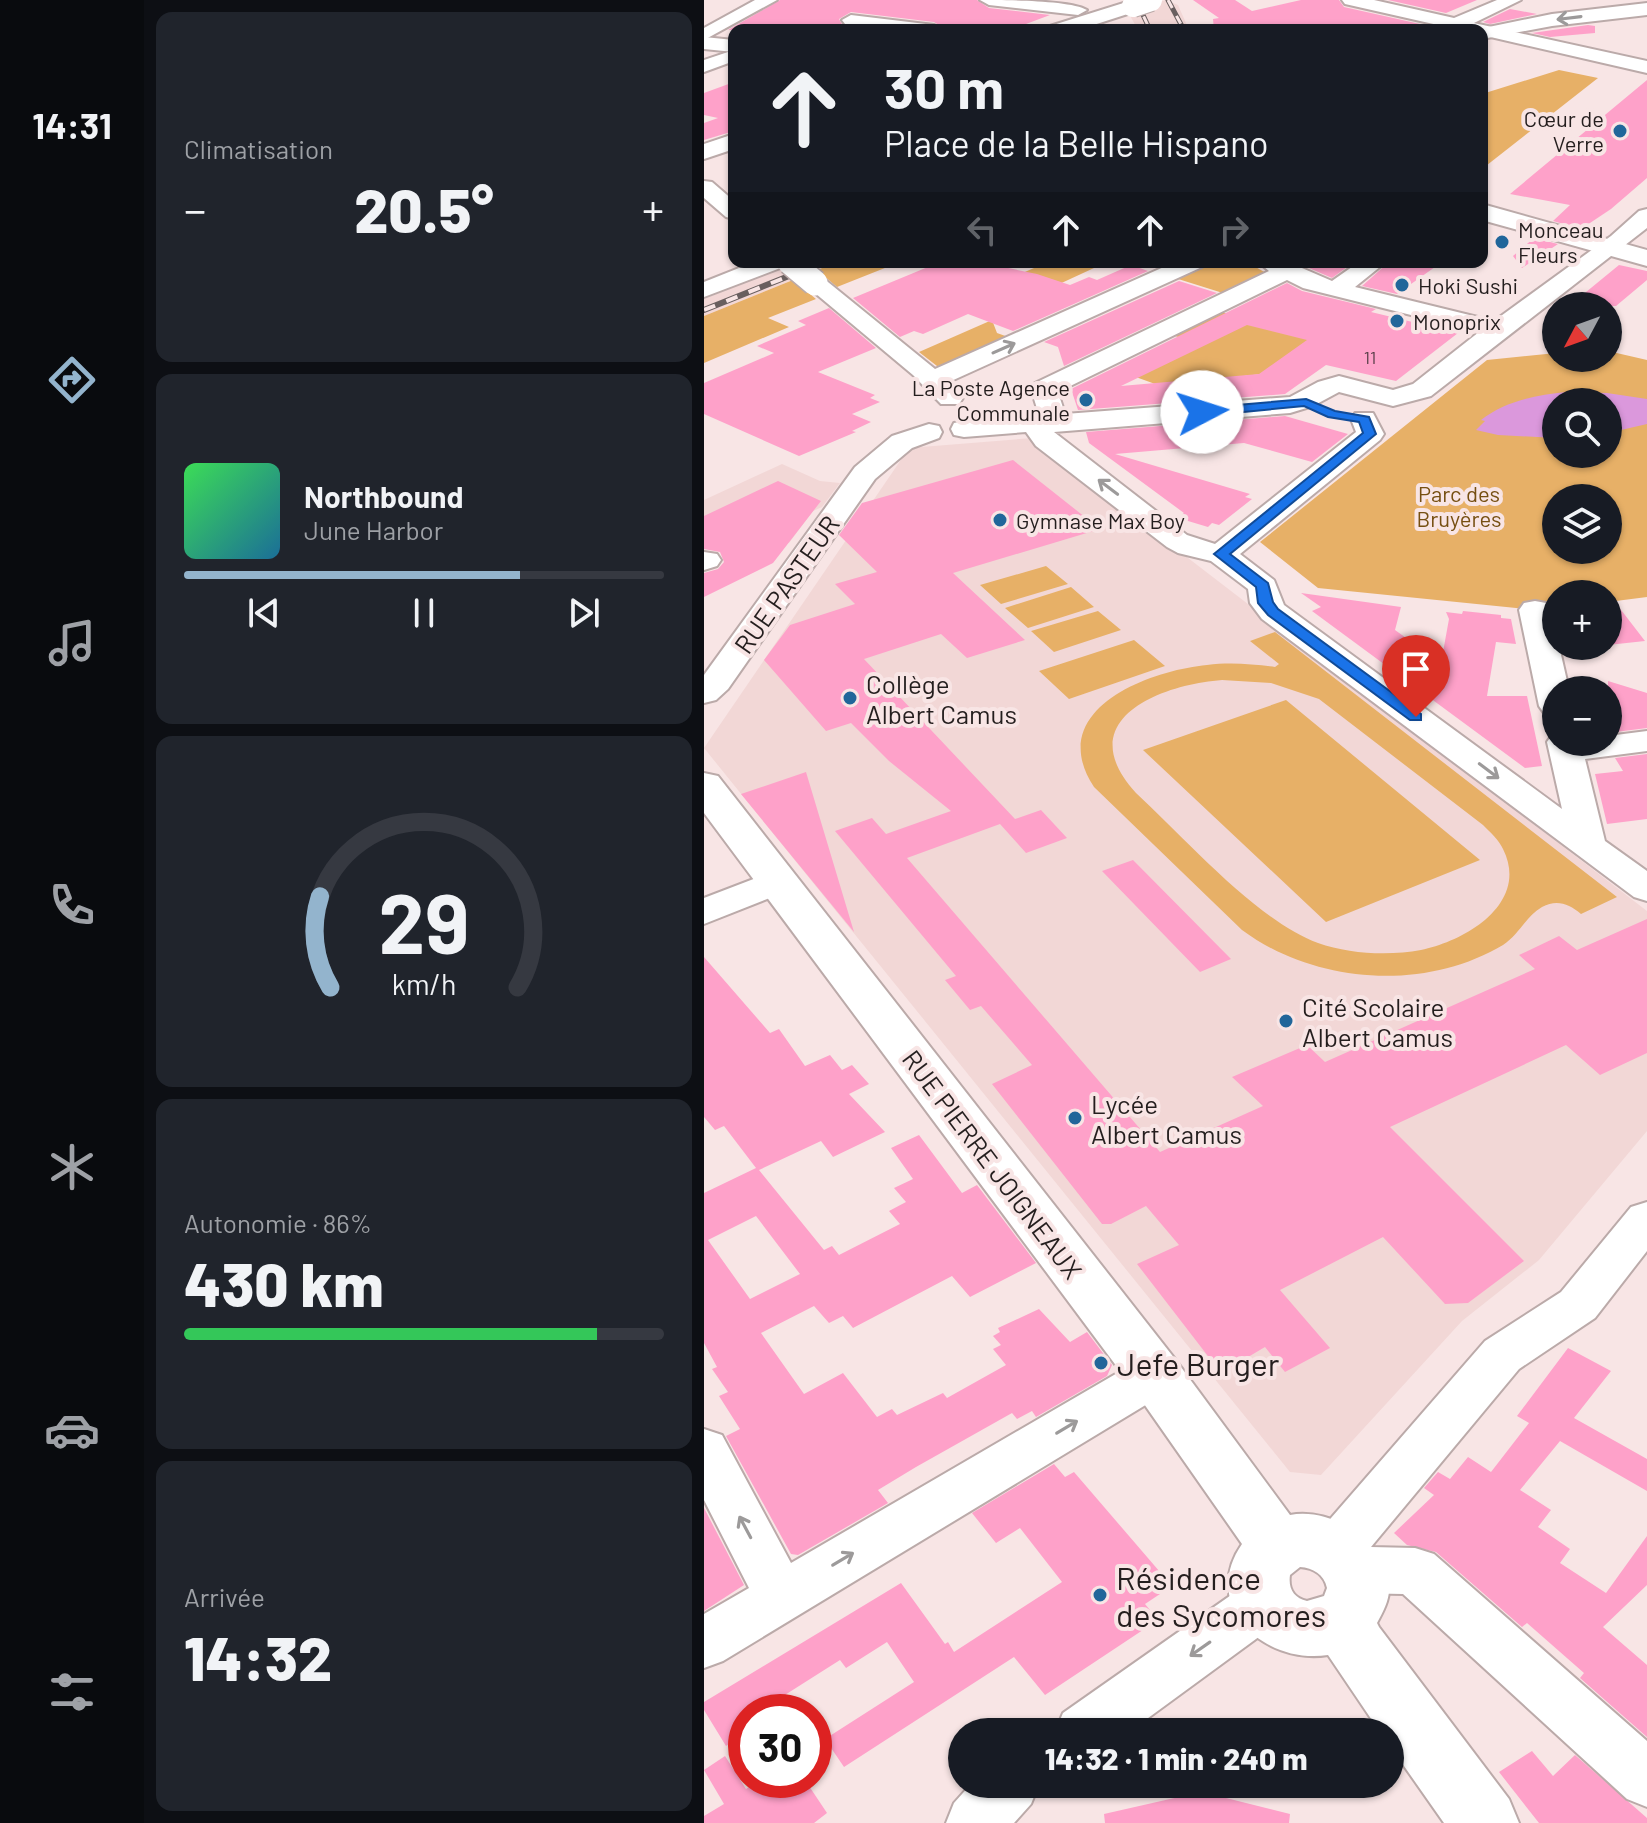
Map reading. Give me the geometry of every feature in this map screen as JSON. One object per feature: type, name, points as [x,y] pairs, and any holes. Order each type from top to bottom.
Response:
[{"type":"street","points":[[704,35],[768,0]]},
{"type":"street","points":[[989,0],[1078,10],[1142,3]]},
{"type":"street","points":[[1351,0],[1461,24]]},
{"type":"street","points":[[1458,23],[1512,0]]},
{"type":"street","points":[[844,24],[874,7]]},
{"type":"street","points":[[1058,24],[1103,8]]},
{"type":"street","points":[[1078,24],[1103,8]]},
{"type":"street","points":[[1488,31],[1647,9]]},
{"type":"street","points":[[1054,24],[1078,10]]},
{"type":"street","points":[[851,20],[884,24]]},
{"type":"street","points":[[1488,33],[1638,66],[1647,51]]},
{"type":"street","points":[[704,43],[728,45]]},
{"type":"street","points":[[704,66],[728,57]]},
{"type":"street","points":[[704,152],[728,143]]},
{"type":"street","points":[[1488,214],[1647,258]]},
{"type":"street","points":[[1306,402],[1332,385],[1339,384],[1393,398],[1422,390],[1647,216]]},
{"type":"street","points":[[704,290],[760,268]]},
{"type":"street","points":[[797,268],[946,392],[963,415]]},
{"type":"street","points":[[932,380],[1181,268]]},
{"type":"street","points":[[1275,268],[1044,389],[1046,440],[1177,541],[1188,547],[1221,554],[1263,586],[1265,603],[1273,612],[1647,889]]},
{"type":"street","points":[[1282,268],[1304,281],[1498,329]]},
{"type":"street","points":[[1337,289],[1366,268]]},
{"type":"street","points":[[932,380],[922,420],[963,415],[1045,425],[1306,402],[1346,417],[1370,434],[1221,554]]},
{"type":"street","points":[[1346,417],[1372,418],[1394,401],[1393,398]]},
{"type":"street","name":"RUE PASTEUR","points":[[704,693],[716,682],[865,473],[902,442],[922,420]]},
{"type":"street","points":[[1535,610],[1549,676]]},
{"type":"street","points":[[1622,743],[1647,741]]},
{"type":"street","points":[[1567,756],[1588,844]]},
{"type":"street","name":"RUE PIERRE JOIGNEAUX","points":[[704,785],[1155,1375],[1315,1577],[1371,1668],[1485,1823]]},
{"type":"street","points":[[704,912],[777,882]]},
{"type":"street","points":[[1104,1718],[1315,1577],[1502,1355],[1578,1305],[1647,1219]]},
{"type":"street","points":[[704,1643],[1155,1375]]},
{"type":"street","points":[[704,1450],[781,1596]]},
{"type":"street","points":[[1315,1577],[1415,1571],[1647,1779]]},
{"type":"street","points":[[975,1823],[997,1798]]},
{"type":"shaded area","points":[[1166,0],[1178,5],[1186,24],[1135,24],[1128,12]]},
{"type":"shaded area","points":[[779,269],[793,280],[704,316],[704,299]]},
{"type":"shaded area","points":[[1622,395],[1647,399],[1647,424],[1622,430]]},
{"type":"shaded area","points":[[1542,396],[1542,437],[1498,435],[1476,430],[1485,421],[1481,420],[1490,413]]},
{"type":"shaded area","name":"Cité Scolaire Albert Camus","points":[[1032,438],[1647,911],[1647,1131],[1539,1260],[1462,1321],[1321,1475],[1290,1472],[704,748],[909,448]]},
{"type":"shaded area","points":[[782,464],[820,481],[840,483],[822,507],[813,511],[789,543],[771,544],[742,535],[704,549],[704,500]]},
{"type":"green space","points":[[1559,70],[1598,78],[1488,164],[1488,92]]},
{"type":"green space","points":[[822,268],[885,268],[837,287],[817,270]]},
{"type":"green space","points":[[1034,268],[1094,268],[1055,286],[1020,274]]},
{"type":"green space","points":[[1196,268],[1257,268],[1266,273],[1226,294],[1175,278]]},
{"type":"green space","points":[[793,280],[816,299],[768,318],[789,327],[704,363],[704,316]]},
{"type":"green space","points":[[1219,311],[1319,343],[1262,374],[1158,385],[1133,376],[1178,337],[1170,334]]},
{"type":"green space","points":[[992,320],[997,333],[1011,338],[950,365],[937,366],[919,352]]},
{"type":"green space","name":"Parc des Bruyères","points":[[1542,354],[1542,372],[1622,372],[1622,354],[1647,360],[1647,597],[1622,600],[1622,580],[1542,580],[1542,609],[1535,610],[1318,588],[1260,542],[1487,360]]},
{"type":"green space","points":[[1046,566],[1068,584],[1001,604],[980,585]]},
{"type":"green space","points":[[1071,587],[1094,607],[1028,628],[1005,608]]},
{"type":"green space","points":[[1098,611],[1121,630],[1054,652],[1031,631]]},
{"type":"green space","points":[[1275,632],[1617,897],[1581,914],[1563,904],[1547,905],[1531,915],[1503,945],[1472,960],[1439,970],[1405,975],[1336,971],[1302,962],[1242,930],[1094,787],[1082,760],[1082,737],[1092,717],[1109,700],[1131,686],[1157,676],[1216,664],[1275,667],[1279,664],[1250,641]],"holes":[[[1222,680],[1271,683],[1319,699],[1494,836],[1503,849],[1509,868],[1508,886],[1501,902],[1489,916],[1457,938],[1421,950],[1369,953],[1318,943],[1271,917],[1247,898],[1136,793],[1118,768],[1113,746],[1117,727],[1130,711],[1149,699],[1197,683]]]},
{"type":"green space","points":[[1134,640],[1165,666],[1069,699],[1039,671]]},
{"type":"green space","points":[[1286,700],[1480,860],[1326,922],[1143,750]]},
{"type":"building","points":[[780,0],[977,0],[989,8],[1050,15],[1026,24],[937,24],[851,12],[839,19],[842,24],[738,24]]},
{"type":"building","points":[[1193,0],[1235,0],[1252,11],[1301,0],[1339,0],[1344,7],[1420,24],[1213,24],[1213,19],[1219,18]]},
{"type":"building","points":[[1388,0],[1477,0],[1446,13]]},
{"type":"building","points":[[1510,9],[1537,14],[1490,24],[1483,22]]},
{"type":"building","points":[[1595,26],[1595,33],[1550,37],[1532,33]]},
{"type":"building","points":[[1647,80],[1647,178],[1611,209],[1581,229],[1553,221],[1570,205],[1510,194]]},
{"type":"building","points":[[728,84],[728,133],[704,140],[704,123],[718,118],[704,115],[704,93]]},
{"type":"building","points":[[1534,238],[1558,244],[1522,268],[1513,256]]},
{"type":"building","points":[[1619,265],[1647,271],[1647,280],[1622,301],[1622,292],[1586,292]]},
{"type":"building","points":[[926,268],[1008,268],[1070,285],[1089,277],[1097,280],[1124,268],[1148,271],[1013,331],[968,314],[923,334],[914,331],[900,337],[853,298]]},
{"type":"building","points":[[1309,268],[1346,268],[1332,278]]},
{"type":"building","points":[[1382,268],[1434,268],[1397,294],[1362,286]]},
{"type":"building","points":[[1179,281],[1217,293],[1064,366],[1058,347],[1044,342]]},
{"type":"building","points":[[1287,283],[1302,291],[1376,309],[1371,312],[1458,333],[1396,381],[1326,365],[1285,394],[1078,410],[1071,389]],"holes":[[[1247,325],[1307,340],[1259,374],[1121,386]]]},
{"type":"building","points":[[829,308],[876,348],[818,372],[875,395],[870,398],[880,402],[852,414],[871,422],[852,431],[856,432],[799,456],[704,414],[704,383],[774,353],[757,346],[806,325],[798,321]]},
{"type":"building","points":[[1285,416],[1348,434],[1312,462],[1244,443],[1115,454],[1250,494],[1245,497],[1252,499],[1219,525],[1212,523],[1208,527],[1178,518],[1184,513],[1089,443],[1086,432]]},
{"type":"building","points":[[1013,460],[1100,529],[953,573],[1025,640],[967,658],[941,634],[864,659],[1015,819],[1041,810],[1067,838],[1026,853],[1000,824],[907,858],[1160,1152],[1263,1106],[1232,1077],[1307,1045],[1325,1062],[1535,969],[1519,955],[1559,936],[1577,950],[1647,919],[1647,1053],[1600,1075],[1566,1045],[1390,1127],[1524,1261],[1468,1303],[1445,1304],[1383,1237],[1280,1290],[1330,1348],[1285,1372],[1265,1347],[1221,1373],[1137,1264],[1179,1245],[1146,1206],[1111,1224],[1102,1224],[992,1084],[1032,1065],[981,1006],[970,1010],[945,980],[956,976],[835,831],[872,818],[886,834],[951,811],[889,761],[851,723],[826,731],[764,660],[790,625],[855,604],[835,584],[877,572],[839,535],[862,503]]},
{"type":"building","points":[[778,481],[821,501],[773,563],[704,597],[704,573],[718,569],[724,562],[720,552],[704,549],[704,516]]},
{"type":"building","points":[[1301,593],[1401,607],[1395,630],[1441,663],[1449,619],[1446,612],[1501,615],[1501,618],[1511,619],[1516,644],[1496,642],[1487,696],[1527,696],[1542,766],[1525,768],[1312,611],[1321,607]]},
{"type":"building","points":[[1622,611],[1645,641],[1622,643]]},
{"type":"building","points":[[1622,685],[1647,693],[1647,728],[1622,731]]},
{"type":"building","points":[[1647,754],[1647,819],[1607,824],[1595,774],[1623,771],[1615,758]]},
{"type":"building","points":[[806,772],[854,932],[741,794]]},
{"type":"building","points":[[1133,860],[1231,959],[1200,972],[1102,871]]},
{"type":"building","points":[[704,957],[770,1033],[779,1029],[805,1066],[830,1055],[842,1070],[852,1065],[869,1084],[849,1094],[885,1132],[833,1157],[821,1141],[759,1170],[824,1250],[832,1246],[839,1255],[900,1224],[889,1211],[906,1202],[894,1188],[913,1179],[891,1148],[919,1135],[962,1193],[977,1185],[1036,1263],[970,1297],[952,1276],[853,1328],[843,1316],[829,1323],[814,1306],[761,1333],[804,1394],[843,1373],[877,1417],[892,1409],[897,1415],[943,1393],[947,1398],[1006,1365],[993,1349],[1001,1345],[993,1336],[1000,1332],[998,1328],[1039,1309],[1070,1342],[1087,1332],[1112,1365],[1107,1376],[1036,1417],[1032,1411],[1017,1419],[1012,1413],[916,1467],[878,1490],[888,1503],[798,1555],[791,1554],[726,1436],[740,1429],[719,1396],[728,1392],[712,1369],[717,1367],[704,1343],[704,1193],[756,1168],[724,1126],[715,1130],[704,1117]],"holes":[[[756,1216],[800,1274],[750,1299],[708,1240]]]},
{"type":"building","points":[[1568,1348],[1611,1371],[1574,1418],[1647,1459],[1647,1491],[1560,1441],[1520,1490],[1551,1510],[1538,1527],[1570,1549],[1560,1563],[1606,1593],[1647,1536],[1647,1585],[1603,1627],[1647,1665],[1647,1737],[1580,1678],[1584,1673],[1527,1623],[1522,1627],[1436,1552],[1407,1545],[1394,1533],[1434,1495],[1424,1488],[1438,1472],[1450,1479],[1468,1457],[1491,1472],[1529,1423],[1517,1416]]},
{"type":"building","points":[[1054,1464],[1065,1477],[1074,1472],[1172,1586],[1145,1604],[1158,1620],[1045,1695],[1014,1657],[844,1767],[832,1749],[832,1735],[914,1682],[887,1642],[846,1668],[840,1660],[786,1694],[728,1694],[726,1746],[704,1710],[704,1702],[901,1583],[954,1652],[1062,1582],[1020,1528],[996,1543],[972,1513]]},
{"type":"building","points":[[704,1508],[744,1585],[704,1611]]},
{"type":"building","points":[[1532,1751],[1553,1776],[1575,1755],[1647,1818],[1647,1823],[1539,1823],[1499,1772]]},
{"type":"building","points":[[725,1756],[728,1761],[728,1798],[817,1798],[827,1813],[814,1823],[704,1823],[704,1816],[724,1804],[704,1770]]},
{"type":"building","points":[[1174,1798],[1226,1798],[1290,1814],[1289,1823],[1105,1823],[1104,1814]]},
{"type":"railway","points":[[1136,0],[1147,24]]},
{"type":"railway","points":[[1168,0],[1181,24]]},
{"type":"railway","points":[[704,310],[809,268]]},
{"type":"place","name":"Cœur de Verre","points":[[1620,131]]},
{"type":"place","name":"Monceau Fleurs","points":[[1502,242]]},
{"type":"place","name":"Hoki Sushi","points":[[1402,285]]},
{"type":"place","name":"Monoprix","points":[[1397,321]]},
{"type":"place","name":"La Poste Agence Communale","points":[[1086,400]]},
{"type":"place","name":"Gymnase Max Boy","points":[[1000,520]]},
{"type":"place","name":"Collège Albert Camus","points":[[850,698]]},
{"type":"place","name":"Cité Scolaire Albert Camus","points":[[1286,1021]]},
{"type":"place","name":"Lycée Albert Camus","points":[[1075,1118]]},
{"type":"place","name":"Jefe Burger","points":[[1101,1363]]},
{"type":"place","name":"Résidence des Sycomores","points":[[1100,1595]]},
{"type":"route","points":[[1202,412],[1306,402],[1332,415],[1364,419],[1370,434],[1221,554],[1263,586],[1265,603],[1273,612],[1416,717]]}]
